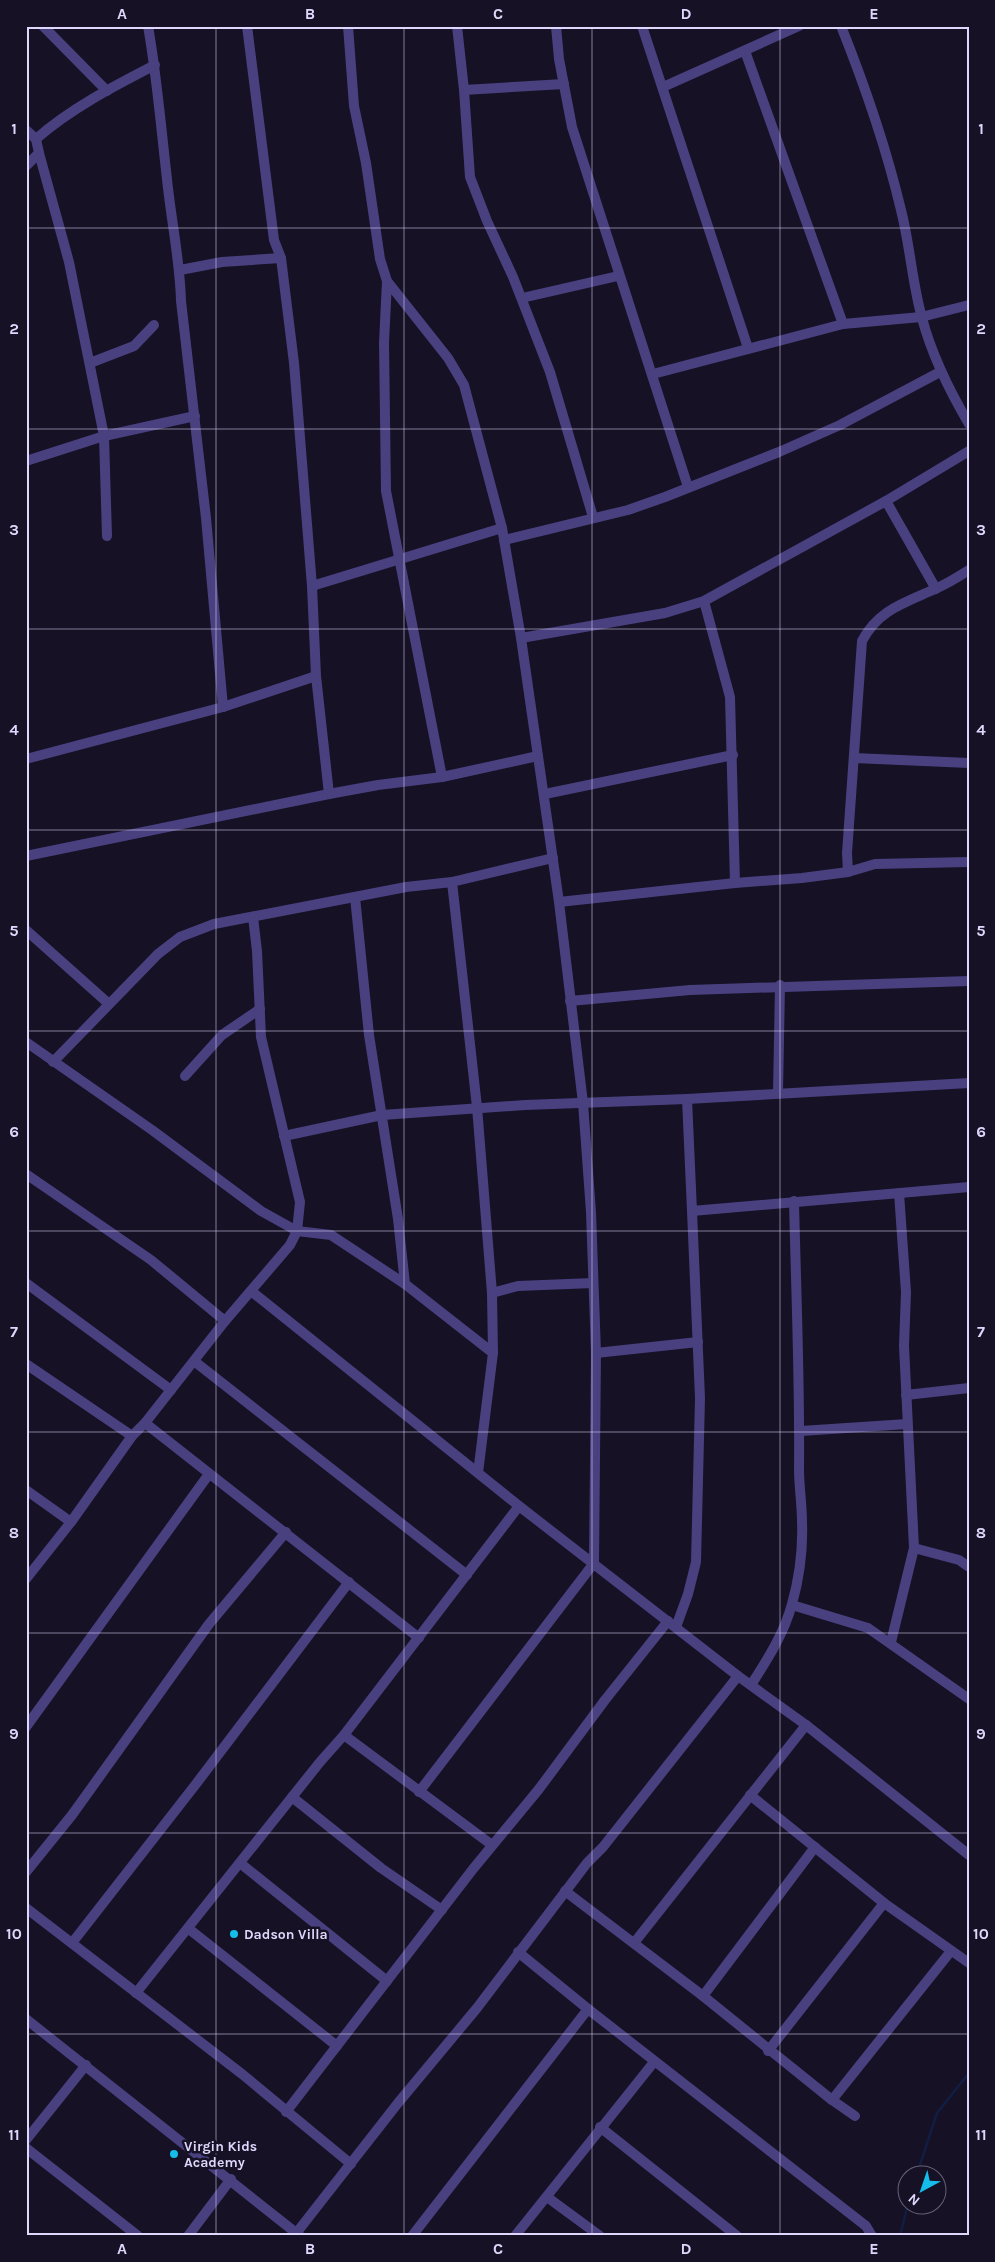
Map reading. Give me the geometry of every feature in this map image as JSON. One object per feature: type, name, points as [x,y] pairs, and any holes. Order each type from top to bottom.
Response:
[{"type":"street","points":[[43,26],[107,91]]},
{"type":"street","points":[[148,26],[155,65],[167,181],[180,270],[181,302],[195,416],[223,707]]},
{"type":"street","points":[[247,26],[274,240],[280,258],[294,363],[312,586],[316,676],[330,794]]},
{"type":"street","points":[[348,26],[354,106],[366,163],[380,259],[387,281],[384,343],[386,491],[442,777]]},
{"type":"street","points":[[457,26],[470,177],[522,298],[550,372],[592,517]]},
{"type":"street","points":[[642,26],[748,348]]},
{"type":"street","points":[[663,87],[799,26]]},
{"type":"street","points":[[841,26],[864,84],[892,175],[902,211],[922,317],[940,372],[969,424]]},
{"type":"street","points":[[560,28],[564,84],[572,127],[618,276],[653,374],[688,488]]},
{"type":"street","points":[[745,51],[844,324]]},
{"type":"street","points":[[36,139],[48,128],[107,91],[155,65]]},
{"type":"street","points":[[464,90],[564,84]]},
{"type":"street","points":[[26,130],[36,139],[69,262],[90,364],[104,436],[107,536]]},
{"type":"street","points":[[26,166],[39,153]]},
{"type":"street","points":[[180,270],[222,262],[280,258]]},
{"type":"street","points":[[522,298],[618,276]]},
{"type":"street","points":[[387,281],[448,358],[464,386],[502,528],[545,794],[583,1103],[592,1212],[596,1353],[594,1563],[419,1792]]},
{"type":"street","points":[[653,374],[844,324],[922,317],[969,305]]},
{"type":"street","points":[[90,364],[134,346],[154,325]]},
{"type":"street","points":[[504,540],[592,517],[628,510],[688,488],[779,452],[840,425],[940,372]]},
{"type":"street","points":[[26,461],[104,436],[195,416]]},
{"type":"street","points":[[521,638],[665,613],[704,601],[728,590],[886,501],[969,451]]},
{"type":"street","points":[[886,501],[936,588]]},
{"type":"street","points":[[312,586],[502,528]]},
{"type":"street","points":[[848,872],[847,853],[862,641],[870,626],[888,610],[936,588],[969,570]]},
{"type":"street","points":[[704,601],[728,685],[733,755],[734,883]]},
{"type":"street","points":[[26,759],[223,707],[316,676]]},
{"type":"street","points":[[545,794],[733,755]]},
{"type":"street","points":[[26,856],[330,794],[378,785],[442,777],[538,756]]},
{"type":"street","points":[[854,758],[969,763]]},
{"type":"street","points":[[53,1062],[158,954],[180,937],[214,924],[406,887],[452,882],[553,858]]},
{"type":"street","points":[[559,902],[848,872],[875,864],[969,862]]},
{"type":"street","points":[[452,882],[477,1107],[492,1293],[493,1353],[478,1473]]},
{"type":"street","points":[[354,897],[369,1035],[398,1220],[405,1284]]},
{"type":"street","points":[[26,1579],[71,1522],[132,1436],[145,1423],[225,1321],[290,1245],[297,1230],[300,1202],[261,1037],[253,917]]},
{"type":"street","points":[[26,930],[110,1004]]},
{"type":"street","points":[[570,1001],[690,990],[969,982]]},
{"type":"street","points":[[778,1093],[780,986]]},
{"type":"street","points":[[185,1076],[222,1035],[260,1009]]},
{"type":"street","points":[[26,1042],[152,1130],[261,1211],[297,1230],[331,1234],[405,1284],[493,1353]]},
{"type":"street","points":[[284,1136],[382,1115],[477,1107],[687,1099],[969,1083]]},
{"type":"street","points":[[286,2112],[492,1845],[539,1789],[605,1700],[672,1624],[688,1594],[696,1562],[700,1398],[687,1099]]},
{"type":"street","points":[[26,1174],[151,1260],[225,1321]]},
{"type":"street","points":[[692,1211],[969,1187]]},
{"type":"street","points":[[891,1642],[914,1548],[906,1395],[906,1292],[899,1192]]},
{"type":"street","points":[[751,1685],[772,1652],[792,1605],[799,1572],[803,1524],[799,1471],[801,1431],[794,1201]]},
{"type":"street","points":[[26,1283],[171,1390]]},
{"type":"street","points":[[492,1293],[518,1286],[593,1283]]},
{"type":"street","points":[[251,1291],[519,1506],[738,1676],[806,1726],[969,1855]]},
{"type":"street","points":[[596,1353],[698,1342]]},
{"type":"street","points":[[194,1360],[468,1574]]},
{"type":"street","points":[[26,1364],[132,1436]]},
{"type":"street","points":[[906,1395],[969,1388]]},
{"type":"street","points":[[145,1423],[419,1638]]},
{"type":"street","points":[[801,1431],[907,1424]]},
{"type":"street","points":[[26,1727],[209,1474]]},
{"type":"street","points":[[26,1490],[71,1522]]},
{"type":"street","points":[[136,1993],[189,1929],[292,1797],[344,1735],[519,1506]]},
{"type":"street","points":[[26,1872],[72,1815],[209,1624],[286,1532]]},
{"type":"street","points":[[914,1548],[959,1560],[969,1567]]},
{"type":"street","points":[[72,1943],[196,1784],[349,1582]]},
{"type":"street","points":[[792,1605],[868,1628],[891,1642],[969,1699]]},
{"type":"street","points":[[26,2019],[231,2179],[297,2235],[398,2103],[477,2008],[565,1891],[738,1676]]},
{"type":"street","points":[[634,1943],[806,1726]]},
{"type":"street","points":[[344,1735],[492,1845]]},
{"type":"street","points":[[750,1795],[884,1903],[969,1963]]},
{"type":"street","points":[[292,1797],[381,1868],[442,1910]]},
{"type":"street","points":[[703,1996],[815,1847]]},
{"type":"street","points":[[240,1863],[388,1981]]},
{"type":"street","points":[[565,1891],[703,1996],[768,2051],[855,2116]]},
{"type":"street","points":[[768,2051],[884,1903]]},
{"type":"street","points":[[26,1908],[242,2074],[351,2164]]},
{"type":"street","points":[[189,1929],[337,2046]]},
{"type":"street","points":[[832,2100],[951,1951]]},
{"type":"street","points":[[518,1952],[654,2062],[866,2226],[872,2236]]},
{"type":"street","points":[[412,2236],[588,2009]]},
{"type":"street","points":[[515,2236],[654,2062]]},
{"type":"street","points":[[26,2140],[86,2065]]},
{"type":"street","points":[[600,2128],[737,2236]]},
{"type":"street","points":[[26,2148],[138,2236]]},
{"type":"street","points":[[188,2236],[231,2179]]},
{"type":"street","points":[[547,2197],[600,2236]]},
{"type":"waterway","points":[[920,2164],[937,2113],[969,2073]]},
{"type":"waterway","points":[[900,2236],[906,2214]]},
{"type":"place","name":"Dadson Villa","points":[[234,1934]]},
{"type":"place","name":"Virgin Kids Academy","points":[[174,2154]]}]
